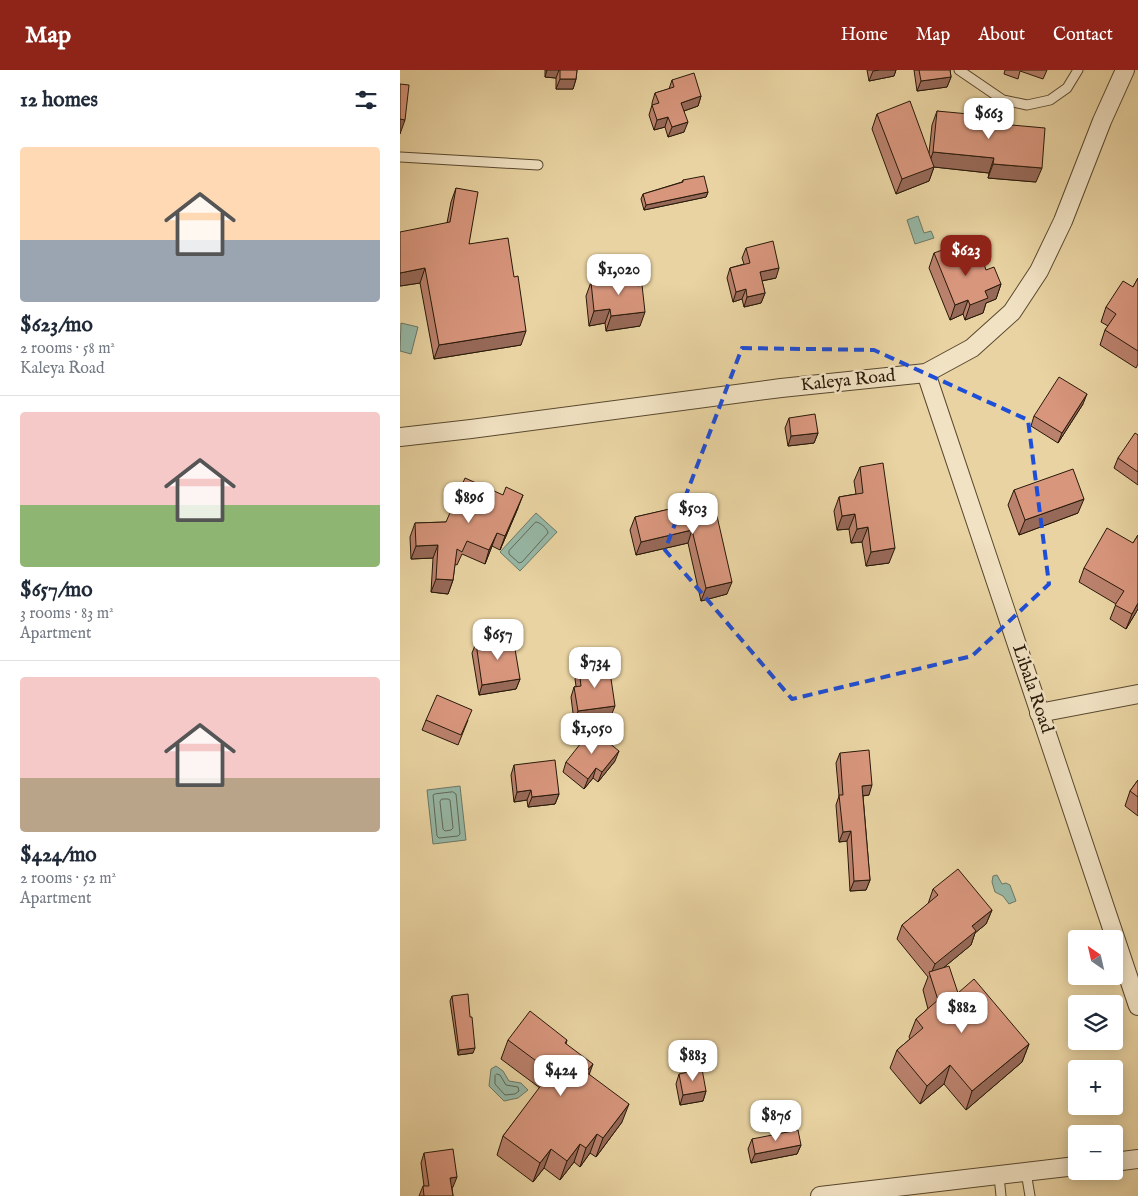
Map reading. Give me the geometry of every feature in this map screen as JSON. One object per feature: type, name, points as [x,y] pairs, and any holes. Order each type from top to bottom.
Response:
[{"type":"street","name":"Kaleya Road","points":[[400,437],[781,388],[926,373],[972,348],[1012,312],[1039,271],[1063,221],[1102,121],[1125,70]]},
{"type":"street","name":"Libala Road","points":[[926,373],[1138,1006]]},
{"type":"street","points":[[1039,712],[1138,694]]},
{"type":"street","points":[[1123,1161],[1138,1159]]},
{"type":"street","points":[[820,1196],[1068,1167]]},
{"type":"lane","points":[[960,70],[1003,100],[1027,105],[1050,100],[1067,88],[1078,70]]},
{"type":"lane","points":[[400,157],[538,165]]},
{"type":"lane","points":[[1026,1172],[1030,1196]]},
{"type":"lane","points":[[999,1176],[1001,1196]]},
{"type":"highlighted area","points":[[742,348],[874,350],[1028,420],[1049,584],[972,656],[792,699],[665,550]]},
{"type":"water","points":[[918,216],[924,233],[931,231],[934,238],[915,244],[907,220]]},
{"type":"water","points":[[401,323],[418,327],[411,354],[400,351]]},
{"type":"water","points":[[536,513],[557,532],[520,571],[500,552]]},
{"type":"water","points":[[460,786],[466,840],[433,844],[427,790]]},
{"type":"water","points":[[997,875],[1002,884],[1010,885],[1016,901],[1009,904],[1003,896],[995,892],[992,882],[993,876]]},
{"type":"water","points":[[496,1066],[503,1071],[509,1081],[521,1083],[528,1090],[518,1098],[504,1101],[489,1086],[491,1069]]},
{"type":"building","points":[[560,70],[577,70],[576,79],[560,79]]},
{"type":"building","points":[[919,70],[950,70],[951,77],[921,81]]},
{"type":"building","points":[[694,73],[701,96],[681,103],[688,122],[672,127],[668,117],[657,120],[652,105],[659,103],[655,93],[674,87],[672,80]]},
{"type":"building","points":[[400,84],[409,85],[405,120],[400,119]]},
{"type":"building","points":[[910,101],[934,167],[902,179],[877,114]]},
{"type":"building","points":[[937,111],[990,116],[989,123],[1045,128],[1042,168],[993,164],[994,158],[933,152]]},
{"type":"building","points":[[704,176],[708,192],[646,205],[643,194],[683,182],[683,180]]},
{"type":"building","points":[[456,188],[478,192],[469,244],[508,238],[514,277],[518,276],[526,331],[439,345],[425,268],[400,273],[400,232],[450,222]]},
{"type":"building","points":[[773,241],[779,268],[760,272],[765,293],[747,297],[746,289],[736,292],[730,268],[750,263],[746,248]]},
{"type":"building","points":[[953,246],[962,267],[982,258],[986,270],[994,267],[1001,284],[985,291],[988,298],[970,305],[968,300],[955,305],[934,253]]},
{"type":"building","points":[[637,276],[638,286],[642,285],[645,312],[611,316],[610,309],[594,311],[591,282]]},
{"type":"building","points":[[1138,278],[1138,351],[1105,330],[1116,314],[1106,307],[1123,281],[1133,287]]},
{"type":"building","points":[[1059,377],[1087,394],[1062,433],[1034,416]]},
{"type":"building","points":[[815,414],[818,433],[791,436],[789,418]]},
{"type":"building","points":[[1135,433],[1138,435],[1138,472],[1118,458]]},
{"type":"building","points":[[883,463],[895,548],[871,552],[868,527],[857,529],[855,514],[842,516],[839,497],[863,493],[860,467]]},
{"type":"building","points":[[1073,469],[1084,499],[1025,520],[1014,490]]},
{"type":"building","points":[[465,478],[503,495],[506,487],[523,495],[505,536],[497,533],[489,550],[467,541],[462,552],[457,549],[453,580],[436,579],[438,545],[416,546],[415,523],[446,522]]},
{"type":"building","points":[[712,494],[732,582],[706,588],[692,530],[641,542],[635,517],[687,505],[686,500]]},
{"type":"building","points":[[1107,528],[1133,543],[1138,535],[1138,603],[1132,614],[1115,605],[1124,591],[1084,568]]},
{"type":"building","points":[[513,637],[520,679],[482,685],[476,643]]},
{"type":"building","points":[[609,665],[615,706],[578,711],[574,687],[581,686],[579,669]]},
{"type":"building","points":[[437,695],[472,710],[461,735],[426,720]]},
{"type":"building","points":[[592,729],[619,751],[602,772],[596,768],[588,779],[566,762]]},
{"type":"building","points":[[869,750],[872,785],[862,786],[870,880],[854,881],[851,831],[843,832],[839,795],[843,795],[840,753]]},
{"type":"building","points":[[555,760],[559,794],[532,797],[531,790],[517,792],[514,765]]},
{"type":"building","points":[[1138,780],[1138,797],[1130,791]]},
{"type":"building","points":[[958,869],[992,910],[972,926],[976,931],[935,964],[902,925],[938,895],[933,889]]},
{"type":"building","points":[[949,966],[958,993],[974,979],[1029,1044],[972,1091],[950,1065],[927,1086],[897,1050],[923,1028],[916,1019],[938,1000],[929,972]]},
{"type":"building","points":[[468,994],[475,1048],[459,1050],[452,996]]},
{"type":"building","points":[[530,1011],[567,1040],[565,1043],[593,1064],[586,1072],[629,1104],[603,1138],[597,1134],[586,1148],[580,1144],[567,1161],[551,1149],[540,1163],[503,1136],[551,1072],[508,1040]]},
{"type":"building","points":[[702,1069],[706,1091],[683,1095],[679,1074]]},
{"type":"building","points":[[798,1130],[801,1145],[755,1154],[752,1139]]},
{"type":"building","points":[[453,1149],[457,1177],[450,1178],[453,1196],[424,1196],[423,1186],[429,1186],[424,1153]]}]
